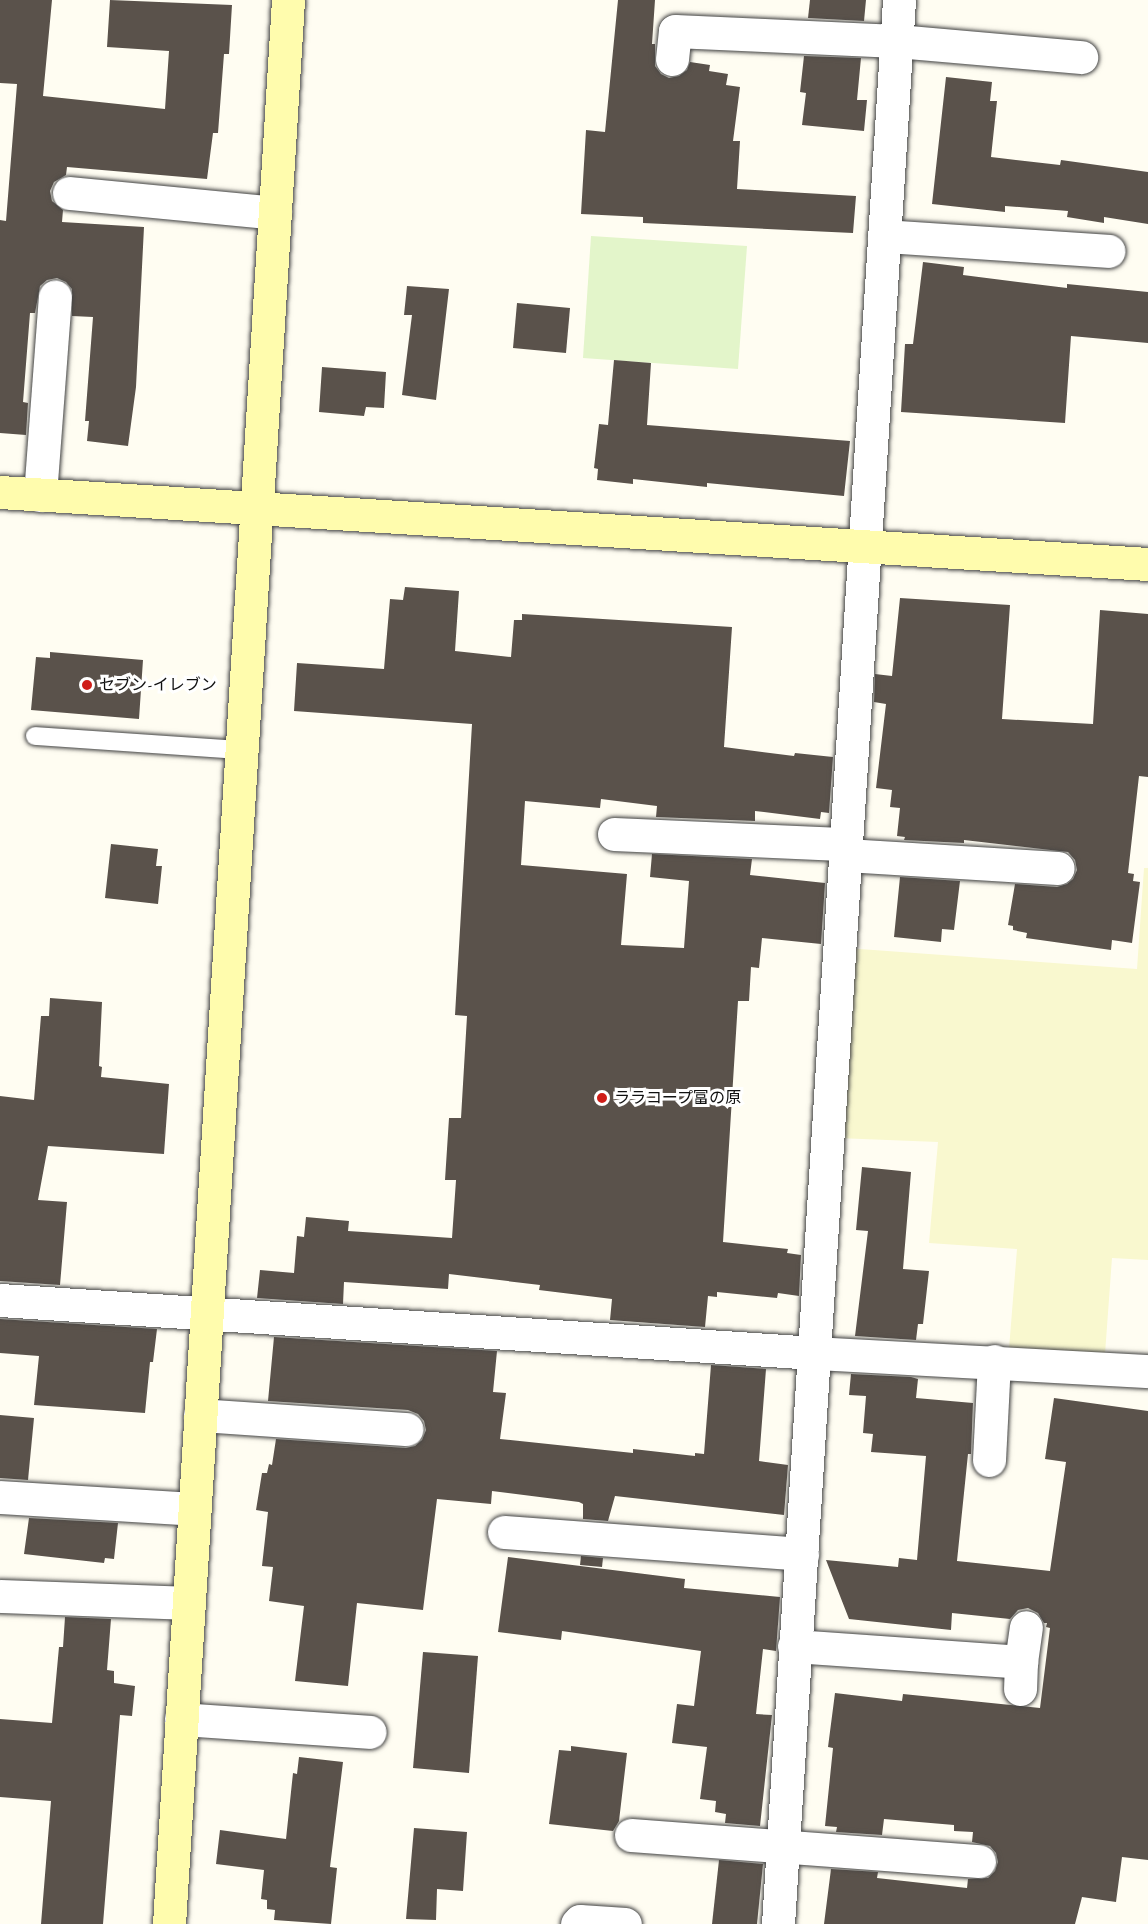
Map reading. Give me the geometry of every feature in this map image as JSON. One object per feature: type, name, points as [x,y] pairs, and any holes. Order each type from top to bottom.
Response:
[{"type":"street","points":[[169,1924],[288,0]]},
{"type":"street","points":[[778,1924],[899,0]]},
{"type":"street","points":[[672,60],[675,31],[897,41],[1080,57]]},
{"type":"street","points":[[69,193],[275,213]]},
{"type":"street","points":[[884,236],[1108,251]]},
{"type":"street","points":[[40,495],[55,297]]},
{"type":"street","points":[[0,492],[864,548],[1148,564]]},
{"type":"street","points":[[614,834],[1059,868]]},
{"type":"street","points":[[0,1300],[815,1353],[1148,1371]]},
{"type":"street","points":[[989,1460],[994,1361]]},
{"type":"street","points":[[200,1415],[407,1428]]},
{"type":"street","points":[[0,1497],[194,1509]]},
{"type":"street","points":[[504,1532],[802,1554]]},
{"type":"street","points":[[0,1596],[188,1603]]},
{"type":"street","points":[[794,1646],[1021,1676],[1026,1627]]},
{"type":"street","points":[[181,1719],[370,1732]]},
{"type":"street","points":[[631,1834],[782,1848],[979,1861]]},
{"type":"street","points":[[577,1924],[580,1921],[625,1924]]},
{"type":"lane","points":[[35,736],[242,750]]},
{"type":"green space","points":[[591,236],[747,246],[738,369],[583,358]]},
{"type":"green space","points":[[1144,868],[1148,868],[1148,1260],[1112,1258],[1105,1354],[1009,1349],[1017,1249],[929,1243],[938,1142],[837,1138],[846,948],[1137,969]]},
{"type":"building","points":[[0,0],[52,0],[43,96],[165,109],[169,51],[107,47],[110,0],[232,5],[229,54],[224,54],[218,133],[213,133],[207,179],[67,167],[66,175],[54,182],[50,191],[52,201],[63,210],[62,222],[144,227],[136,387],[128,446],[87,441],[89,421],[85,421],[93,317],[72,316],[72,289],[66,282],[57,278],[47,280],[40,286],[35,313],[30,313],[23,402],[28,403],[26,435],[0,433],[0,220],[6,221],[17,84],[0,83]]},
{"type":"building","points":[[618,0],[655,0],[652,44],[655,44],[655,66],[661,74],[669,78],[679,76],[687,70],[690,62],[710,65],[709,71],[728,74],[726,85],[740,87],[733,141],[740,141],[737,189],[856,196],[853,233],[643,223],[643,217],[581,214],[586,130],[605,132]]},
{"type":"building","points":[[810,0],[866,0],[864,21],[808,18]]},
{"type":"building","points":[[804,56],[861,58],[857,100],[867,100],[864,131],[802,125],[806,93],[800,92]]},
{"type":"building","points":[[946,77],[992,82],[990,101],[997,101],[991,157],[1060,165],[1061,160],[1148,172],[1148,224],[1104,217],[1104,223],[1067,217],[1068,211],[1005,206],[1005,212],[932,204]]},
{"type":"building","points":[[923,262],[964,267],[963,275],[1067,288],[1067,284],[1148,292],[1148,343],[1071,336],[1065,423],[901,412],[905,344],[913,344]]},
{"type":"building","points":[[407,286],[449,289],[436,400],[402,395],[412,315],[404,315]]},
{"type":"building","points":[[517,303],[570,308],[566,353],[513,348]]},
{"type":"building","points":[[614,360],[651,363],[647,425],[850,441],[844,496],[707,483],[707,487],[633,479],[633,484],[597,480],[598,469],[594,468],[599,424],[608,425]]},
{"type":"building","points":[[322,367],[386,372],[384,408],[366,407],[364,416],[319,412]]},
{"type":"building","points":[[405,587],[459,591],[455,651],[511,657],[514,620],[522,620],[522,614],[732,627],[724,747],[794,756],[795,753],[833,757],[829,813],[821,812],[820,819],[755,811],[755,821],[656,817],[657,806],[601,799],[600,808],[525,801],[521,865],[627,874],[621,945],[684,948],[689,881],[650,877],[652,854],[752,859],[750,875],[825,883],[821,944],[762,938],[759,968],[751,967],[749,1001],[738,1001],[723,1242],[788,1249],[787,1253],[801,1255],[799,1296],[778,1293],[777,1298],[717,1292],[717,1297],[708,1296],[705,1327],[610,1320],[612,1299],[539,1290],[540,1285],[449,1274],[448,1289],[344,1282],[343,1304],[257,1298],[260,1270],[294,1273],[297,1236],[304,1237],[306,1217],[349,1221],[348,1231],[452,1238],[456,1180],[445,1180],[449,1118],[461,1118],[467,1016],[455,1015],[472,724],[294,711],[297,663],[384,669],[390,599],[403,600]]},
{"type":"building","points":[[900,598],[1010,605],[1002,719],[1093,724],[1100,610],[1148,614],[1148,777],[1139,776],[1128,873],[1134,874],[1133,881],[1140,882],[1132,943],[1112,940],[1111,950],[1026,938],[1027,933],[1013,930],[1013,926],[1008,925],[1015,884],[1057,887],[1073,879],[1077,870],[1075,860],[1068,852],[964,840],[964,843],[904,840],[905,837],[897,836],[900,808],[890,807],[892,790],[876,788],[886,704],[874,702],[875,674],[892,676]]},
{"type":"building","name":"セブン-イレブン","points":[[50,652],[143,660],[139,719],[31,710],[36,657],[50,658]]},
{"type":"building","points":[[111,844],[158,849],[156,866],[162,866],[158,904],[105,898]]},
{"type":"building","points":[[900,877],[960,881],[954,930],[942,929],[941,942],[894,937]]},
{"type":"building","points":[[50,998],[102,1002],[99,1066],[102,1067],[101,1077],[169,1084],[164,1154],[48,1146],[38,1200],[67,1202],[60,1285],[0,1281],[0,1096],[34,1100],[41,1016],[49,1016]]},
{"type":"building","points":[[862,1167],[911,1172],[903,1269],[929,1271],[923,1324],[918,1324],[916,1340],[855,1336],[868,1231],[856,1230]]},
{"type":"building","points":[[0,1319],[157,1329],[153,1362],[150,1362],[145,1413],[34,1405],[39,1356],[0,1353]]},
{"type":"building","points":[[274,1337],[497,1351],[493,1392],[506,1393],[500,1439],[633,1453],[633,1449],[695,1456],[695,1453],[704,1454],[711,1365],[766,1369],[759,1461],[788,1465],[784,1515],[615,1496],[608,1521],[583,1519],[583,1504],[579,1502],[492,1491],[491,1504],[437,1499],[423,1610],[357,1603],[348,1686],[295,1681],[304,1606],[269,1601],[273,1567],[262,1566],[268,1512],[256,1510],[262,1473],[267,1473],[269,1464],[272,1465],[276,1439],[406,1448],[415,1446],[422,1440],[426,1430],[424,1421],[418,1414],[408,1410],[268,1401]]},
{"type":"building","points":[[851,1374],[911,1377],[918,1379],[916,1398],[973,1403],[971,1454],[968,1454],[957,1561],[1050,1571],[1066,1462],[1045,1459],[1054,1398],[1148,1411],[1148,1860],[1122,1857],[1116,1902],[1082,1897],[1075,1924],[824,1924],[831,1869],[878,1872],[877,1878],[967,1888],[968,1879],[988,1878],[995,1871],[998,1862],[996,1853],[990,1846],[972,1842],[973,1832],[954,1831],[954,1825],[884,1819],[882,1835],[836,1832],[837,1827],[825,1826],[833,1748],[828,1747],[835,1693],[902,1701],[903,1694],[1040,1708],[1050,1628],[1046,1627],[1047,1623],[1044,1623],[1038,1613],[1028,1608],[1018,1610],[1010,1619],[952,1613],[951,1630],[849,1619],[826,1560],[898,1567],[899,1558],[917,1560],[926,1456],[871,1452],[873,1434],[863,1433],[866,1396],[849,1395]]},
{"type":"building","points":[[0,1415],[34,1418],[28,1480],[0,1478]]},
{"type":"building","points":[[29,1518],[118,1523],[114,1559],[105,1558],[104,1563],[24,1554]]},
{"type":"building","points":[[581,1556],[603,1558],[602,1567],[580,1565]]},
{"type":"building","points":[[508,1557],[685,1579],[684,1588],[780,1597],[776,1651],[763,1649],[756,1714],[772,1715],[760,1826],[725,1823],[726,1814],[715,1812],[716,1801],[700,1799],[707,1747],[672,1743],[677,1704],[694,1706],[701,1651],[562,1631],[561,1640],[498,1632]]},
{"type":"building","points":[[65,1617],[111,1619],[107,1670],[114,1671],[114,1683],[135,1686],[132,1716],[120,1715],[103,1924],[41,1924],[51,1801],[0,1797],[0,1719],[52,1723],[59,1647],[63,1647]]},
{"type":"building","points":[[423,1652],[478,1656],[469,1773],[413,1768]]},
{"type":"building","points":[[571,1746],[627,1753],[619,1821],[613,1831],[549,1824],[559,1750],[571,1751]]},
{"type":"building","points":[[299,1757],[343,1762],[330,1867],[337,1868],[331,1924],[274,1920],[275,1910],[267,1909],[267,1900],[261,1899],[264,1870],[216,1864],[220,1830],[286,1839],[293,1773],[297,1774]]},
{"type":"building","points":[[414,1828],[467,1832],[463,1891],[437,1889],[436,1920],[406,1919]]},
{"type":"building","points":[[719,1860],[763,1864],[757,1924],[712,1924]]},
{"type":"place","name":"セブン-イレブン","points":[[87,685]]},
{"type":"place","name":"ララコープ富の原","points":[[602,1098]]}]
